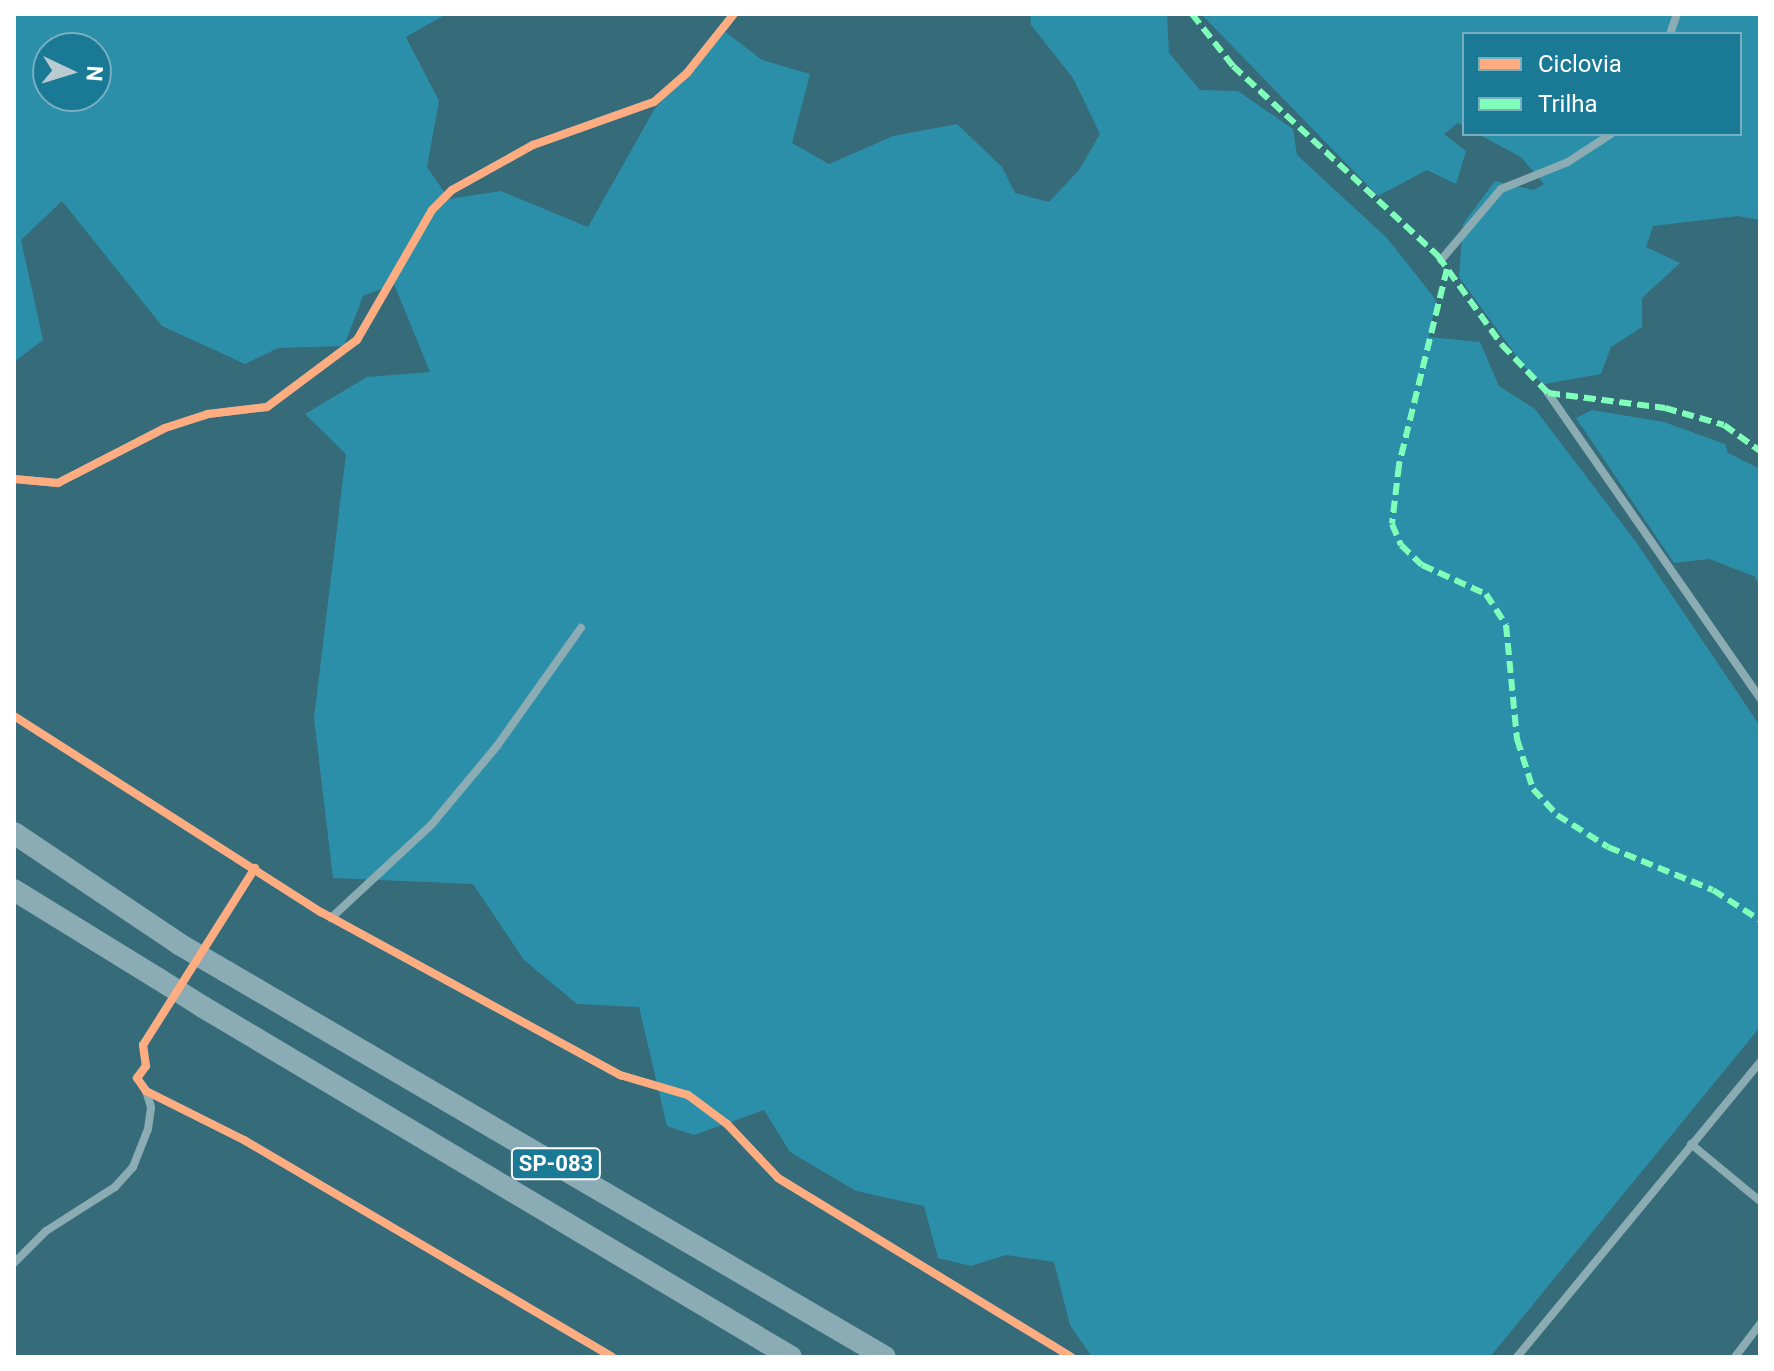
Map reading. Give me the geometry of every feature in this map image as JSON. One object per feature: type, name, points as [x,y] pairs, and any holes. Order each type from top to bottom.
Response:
[{"type":"highway","name":"SP-083","points":[[14,833],[179,944],[885,1357]]},
{"type":"highway","name":"SP-083","points":[[14,890],[203,1007],[791,1357]]},
{"type":"street","points":[[14,479],[58,483],[165,428],[208,414],[267,407],[357,340],[432,210],[452,190],[533,145],[654,102],[687,73],[734,14]]},
{"type":"street","points":[[1441,260],[1501,189],[1568,162],[1608,136]]},
{"type":"street","points":[[1548,393],[1760,698]]},
{"type":"street","points":[[331,918],[432,824],[497,746],[581,628]]},
{"type":"street","points":[[14,716],[331,918],[620,1075],[688,1095],[727,1124],[778,1178],[1071,1357]]},
{"type":"street","points":[[14,1263],[46,1231],[115,1187],[133,1167],[148,1129],[151,1107],[146,1091],[137,1078],[146,1066],[143,1045],[255,868]]},
{"type":"street","points":[[1517,1357],[1760,1062]]},
{"type":"street","points":[[146,1091],[244,1140],[612,1357]]},
{"type":"street","points":[[1691,1144],[1760,1201]]},
{"type":"street","points":[[1735,1357],[1760,1324]]},
{"type":"shaded area","points":[[14,14],[446,14],[406,37],[439,101],[427,167],[449,199],[501,191],[588,227],[654,110],[723,30],[762,60],[810,74],[792,143],[829,164],[893,136],[957,124],[1002,167],[1015,193],[1049,202],[1079,170],[1100,134],[1073,78],[1031,25],[1030,14],[1167,14],[1169,53],[1200,90],[1238,91],[1293,129],[1297,155],[1387,238],[1436,300],[1429,337],[1480,342],[1499,386],[1535,409],[1636,542],[1760,726],[1760,1027],[1490,1357],[1092,1357],[1070,1325],[1054,1262],[1006,1255],[971,1266],[938,1258],[924,1206],[856,1191],[790,1152],[764,1110],[694,1135],[667,1126],[639,1007],[577,1004],[524,960],[473,884],[333,878],[314,718],[346,454],[305,414],[367,377],[430,372],[394,284],[363,296],[344,346],[278,348],[245,364],[162,326],[62,201],[21,240],[43,340],[14,362]]},
{"type":"shaded area","points":[[1201,14],[1760,14],[1760,220],[1738,216],[1653,226],[1646,247],[1680,263],[1642,298],[1642,327],[1611,347],[1601,374],[1544,384],[1529,373],[1459,277],[1463,224],[1495,181],[1534,190],[1544,184],[1521,157],[1482,136],[1742,136],[1742,32],[1462,32],[1462,125],[1458,123],[1444,134],[1466,151],[1456,184],[1427,170],[1378,196]]},
{"type":"shaded area","points":[[1592,410],[1664,422],[1725,444],[1728,453],[1760,469],[1760,585],[1754,576],[1709,559],[1674,563],[1576,418]]},
{"type":"marked path","points":[[1192,14],[1233,66],[1438,256],[1502,345],[1548,393],[1665,408],[1724,425],[1760,451]]},
{"type":"marked path","points":[[1447,269],[1399,465],[1392,524],[1401,545],[1422,565],[1486,594],[1506,625],[1517,739],[1533,789],[1557,815],[1608,847],[1713,890],[1760,920]]},
{"type":"cycle path","points":[[14,479],[58,483],[165,428],[208,414],[267,407],[357,340],[432,210],[452,190],[533,145],[654,102],[687,73],[734,14]]},
{"type":"cycle path","points":[[14,716],[321,912],[620,1075],[688,1095],[727,1124],[778,1178],[1071,1357]]},
{"type":"cycle path","points":[[255,868],[143,1045],[146,1066],[137,1078],[146,1091],[244,1140],[612,1357]]}]
